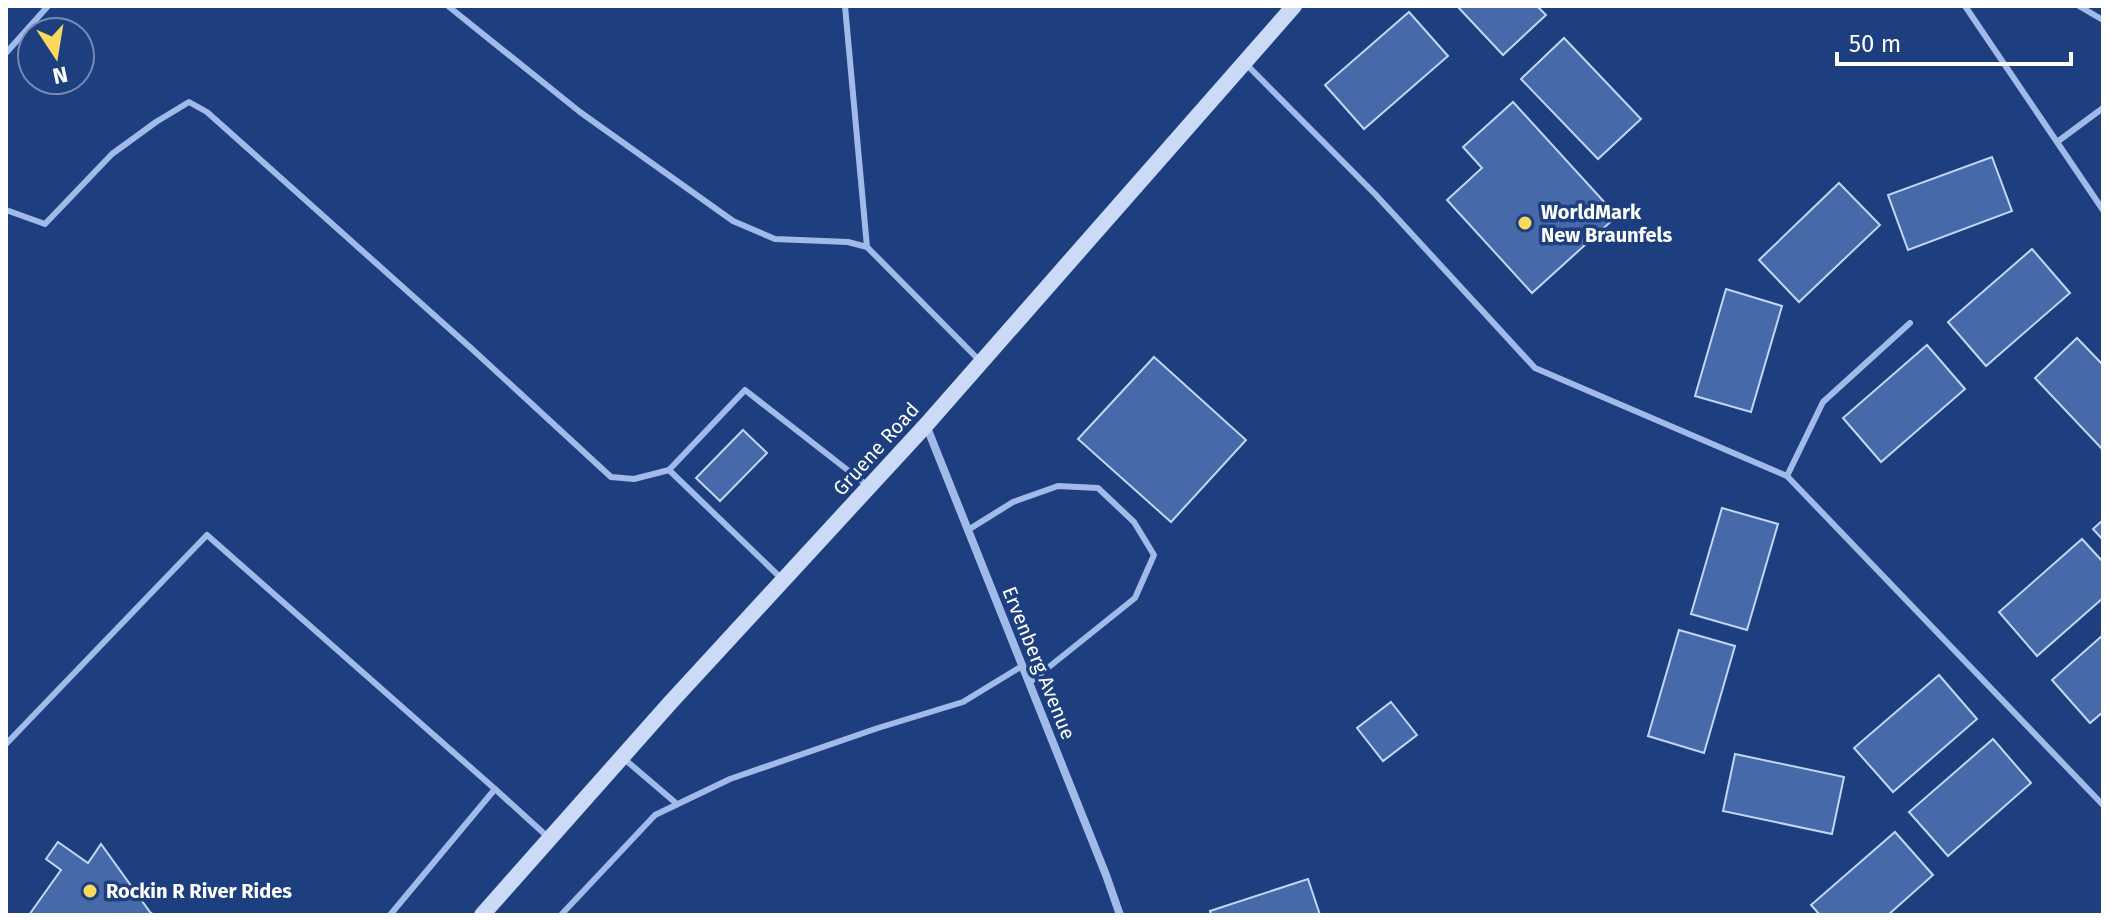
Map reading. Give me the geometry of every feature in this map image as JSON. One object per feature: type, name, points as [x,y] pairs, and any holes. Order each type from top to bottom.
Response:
[{"type":"street","name":"Gruene Road","points":[[482,915],[926,425],[1294,6]]},
{"type":"street","name":"Ervenberg Avenue","points":[[926,425],[1120,915]]},
{"type":"lane","points":[[6,53],[48,6]]},
{"type":"lane","points":[[448,6],[580,112],[733,221],[775,239],[848,242],[867,247],[981,362]]},
{"type":"lane","points":[[845,6],[867,247]]},
{"type":"lane","points":[[1965,6],[2103,210]]},
{"type":"lane","points":[[2079,6],[2103,20]]},
{"type":"lane","points":[[1244,63],[1375,194],[1535,368],[1787,476],[2103,805]]},
{"type":"lane","points":[[6,210],[45,224],[112,154],[189,102],[207,112],[611,477],[634,479],[669,470],[745,390],[869,486]]},
{"type":"lane","points":[[2057,142],[2103,108]]},
{"type":"lane","points":[[1787,476],[1823,402],[1910,323]]},
{"type":"lane","points":[[669,470],[783,580]]},
{"type":"lane","points":[[968,530],[1013,502],[1058,486],[1098,488],[1134,522],[1154,555],[1135,598],[1029,683]]},
{"type":"lane","points":[[6,744],[207,535],[550,838]]},
{"type":"lane","points":[[561,915],[655,815],[730,779],[963,702],[1022,666]]},
{"type":"lane","points":[[622,757],[677,804]]},
{"type":"lane","points":[[390,915],[495,789]]},
{"type":"building","points":[[1457,6],[1537,6],[1546,15],[1503,55]]},
{"type":"building","points":[[1409,12],[1448,56],[1364,129],[1325,85]]},
{"type":"building","points":[[1564,38],[1641,119],[1598,159],[1521,79]]},
{"type":"building","points":[[1513,102],[1617,216],[1532,293],[1447,200],[1482,168],[1463,147]]},
{"type":"building","points":[[1992,157],[2012,211],[1908,250],[1888,195]]},
{"type":"building","points":[[1839,183],[1880,225],[1799,302],[1759,260]]},
{"type":"building","points":[[2032,249],[2070,293],[1986,366],[1948,322]]},
{"type":"building","points":[[1726,289],[1782,306],[1751,412],[1695,396]]},
{"type":"building","points":[[2077,338],[2103,365],[2103,450],[2035,378]]},
{"type":"building","points":[[1927,345],[1965,389],[1881,462],[1843,418]]},
{"type":"building","points":[[1154,357],[1246,440],[1171,522],[1078,439]]},
{"type":"building","points":[[743,430],[767,453],[720,501],[696,478]]},
{"type":"building","points":[[1722,508],[1778,524],[1747,630],[1691,614]]},
{"type":"building","points":[[2103,520],[2103,540],[2093,529]]},
{"type":"building","points":[[2082,539],[2103,562],[2103,598],[2037,656],[1999,612]]},
{"type":"building","points":[[1679,630],[1735,646],[1704,753],[1648,736]]},
{"type":"building","points":[[2103,635],[2103,712],[2090,723],[2052,680]]},
{"type":"building","points":[[1939,675],[1977,719],[1893,792],[1854,748]]},
{"type":"building","points":[[1391,702],[1417,735],[1383,761],[1357,728]]},
{"type":"building","points":[[1993,739],[2031,783],[1948,856],[1909,812]]},
{"type":"building","points":[[1735,754],[1844,777],[1832,834],[1723,811]]},
{"type":"building","points":[[1895,832],[1933,875],[1888,915],[1820,915],[1811,905]]},
{"type":"building","name":"Rockin R River Rides","points":[[58,842],[88,863],[101,844],[154,915],[29,915],[61,870],[46,859]]},
{"type":"building","points":[[1308,879],[1320,915],[1211,915],[1210,911]]},
{"type":"place","name":"WorldMark New Braunfels","points":[[1525,223]]},
{"type":"place","name":"Rockin R River Rides","points":[[90,891]]}]
